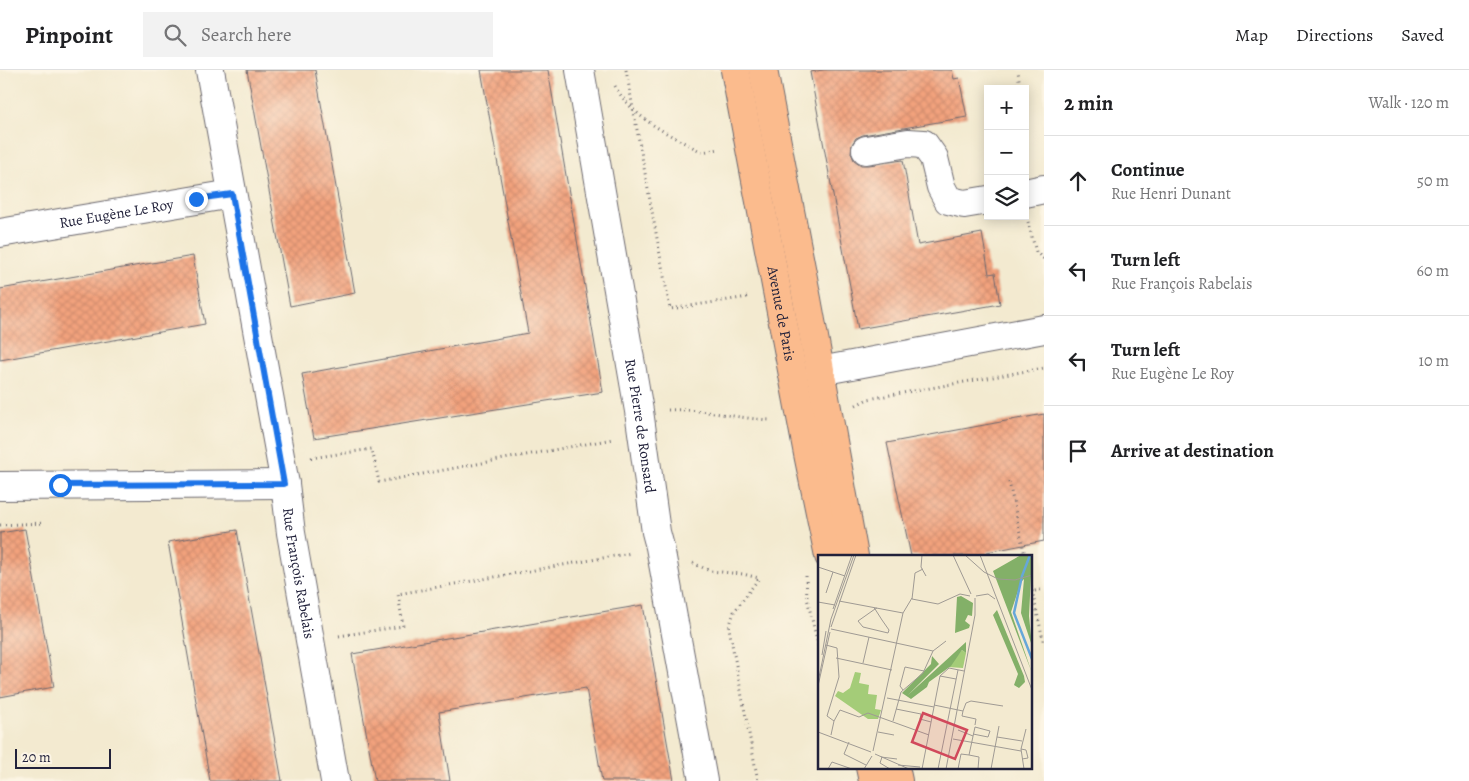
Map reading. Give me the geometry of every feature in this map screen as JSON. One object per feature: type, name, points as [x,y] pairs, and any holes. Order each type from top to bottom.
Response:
[{"type":"main road","name":"Avenue de Paris","points":[[735,70],[829,555]]},
{"type":"main road","name":"Avenue de Paris","points":[[763,70],[854,555]]},
{"type":"main road","points":[[870,768],[873,781]]},
{"type":"main road","points":[[895,768],[898,781]]},
{"type":"street","name":"Rue François Rabelais","points":[[210,70],[335,781]]},
{"type":"street","name":"Rue Pierre de Ronsard","points":[[580,70],[641,422],[656,532],[703,781]]},
{"type":"street","points":[[866,150],[908,142],[924,144],[934,158],[941,187],[948,200],[964,204],[984,201]]},
{"type":"street","points":[[1029,202],[1044,189]]},
{"type":"street","name":"Rue Eugène Le Roy","points":[[0,232],[232,194]]},
{"type":"street","points":[[820,371],[1044,329]]},
{"type":"street","points":[[0,486],[284,484]]},
{"type":"path","points":[[626,70],[670,310],[753,296]]},
{"type":"path","points":[[1017,85],[1018,70]]},
{"type":"path","points":[[615,86],[622,98],[640,116],[671,136],[702,152],[713,150]]},
{"type":"path","points":[[1028,220],[1036,252],[1044,259]]},
{"type":"path","points":[[850,407],[868,399],[1044,368]]},
{"type":"path","points":[[345,454],[372,449],[379,482],[641,422],[681,409],[749,419],[778,420]]},
{"type":"path","points":[[1009,482],[1025,555]]},
{"type":"path","points":[[0,525],[44,523]]},
{"type":"path","points":[[311,641],[403,626],[398,594],[660,547]]},
{"type":"path","points":[[710,571],[743,574],[758,578],[734,612],[729,628],[758,781]]},
{"type":"path","points":[[1032,596],[1044,644]]},
{"type":"building","points":[[247,70],[315,70],[355,293],[290,306]]},
{"type":"building","points":[[481,70],[548,70],[603,392],[314,438],[302,374],[528,333]]},
{"type":"building","points":[[823,70],[952,70],[954,79],[959,78],[967,117],[863,135],[856,138],[852,144],[851,153],[854,160],[861,165],[903,160],[918,245],[982,233],[989,274],[995,273],[1000,304],[858,329],[810,72]]},
{"type":"building","points":[[193,256],[205,324],[0,360],[0,289]]},
{"type":"building","points":[[1044,414],[1044,541],[987,552],[988,555],[911,555],[887,443]]},
{"type":"building","points":[[25,529],[54,687],[0,697],[0,533]]},
{"type":"building","points":[[237,530],[282,781],[210,781],[168,542]]},
{"type":"building","points":[[643,605],[674,781],[602,781],[586,688],[439,712],[450,781],[375,781],[352,654]]},
{"type":"route","points":[[60,485],[284,484],[232,194],[196,199]]}]
